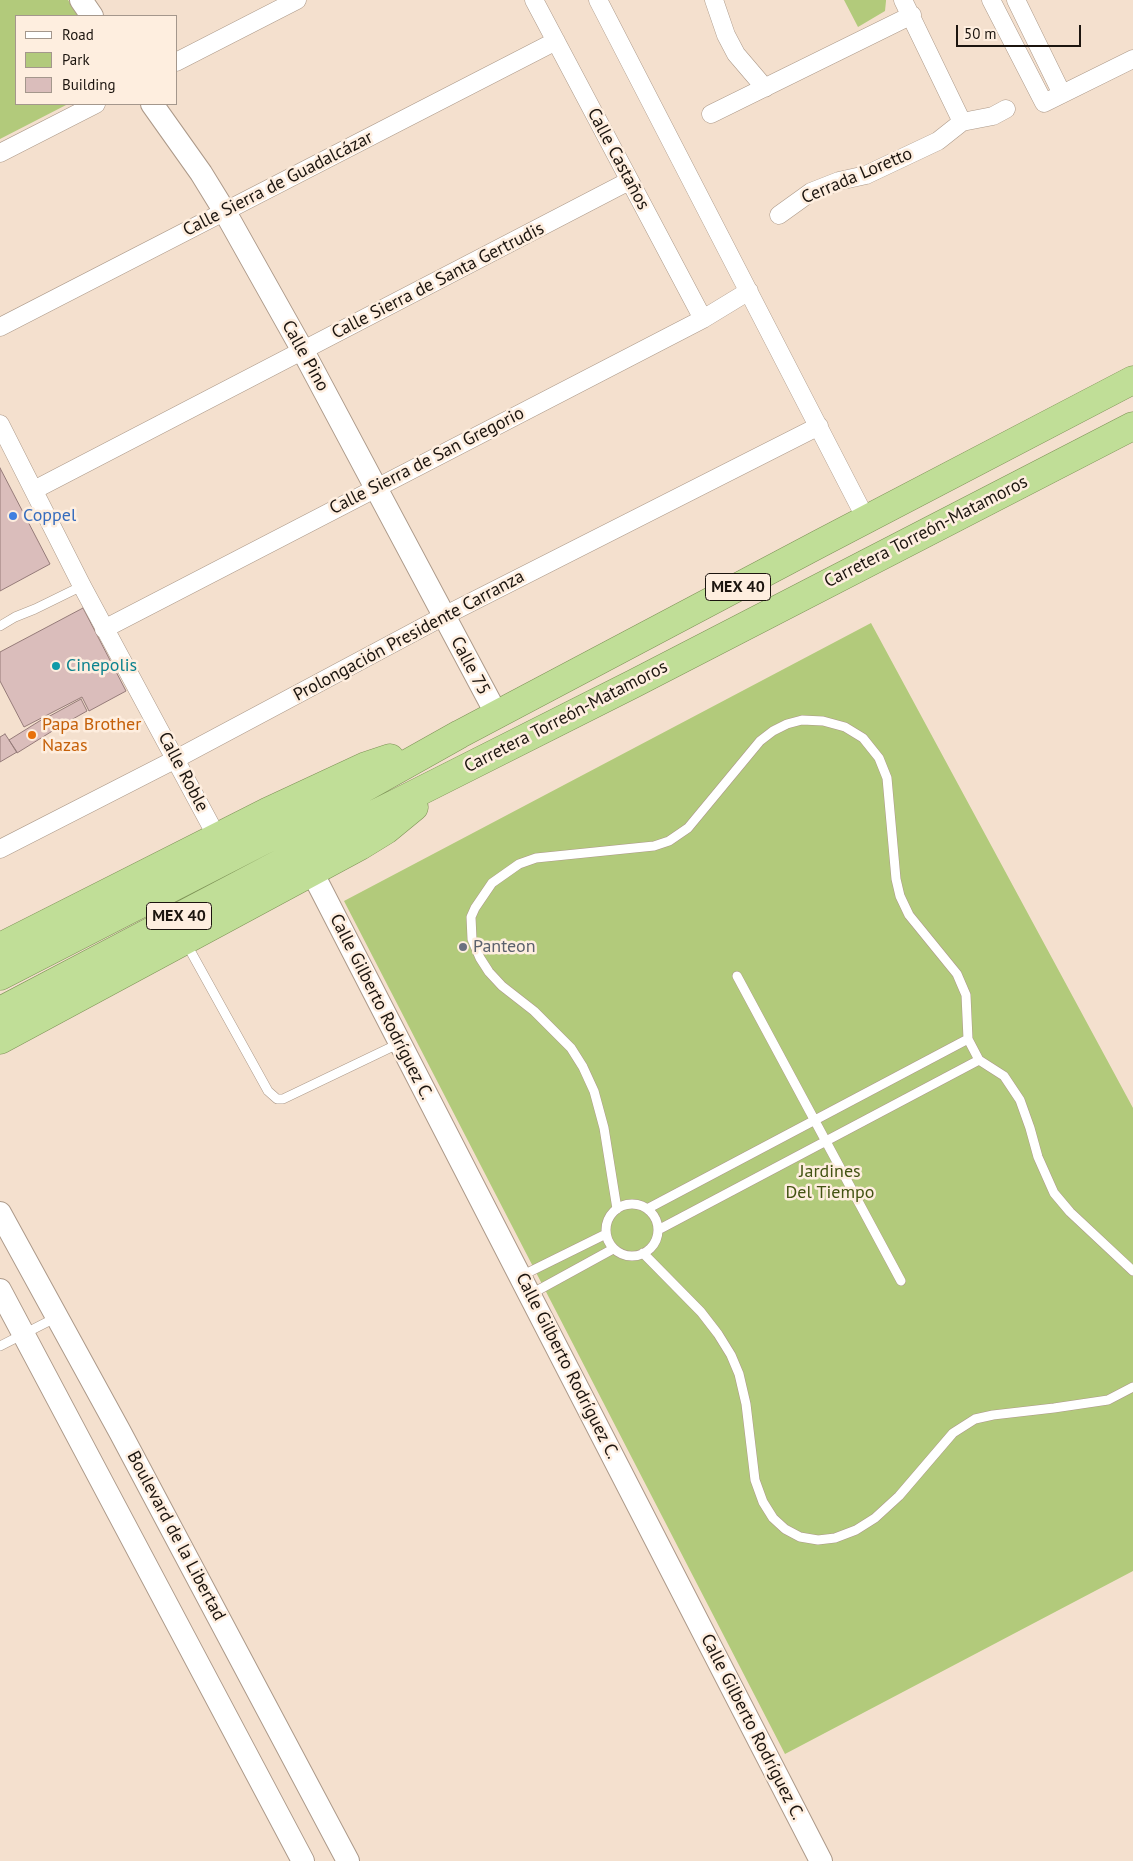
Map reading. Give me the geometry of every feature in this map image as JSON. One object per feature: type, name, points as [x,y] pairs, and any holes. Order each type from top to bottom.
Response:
[{"type":"highway","name":"MEX 40","points":[[0,976],[346,798],[460,734],[1133,380]]},
{"type":"highway","name":"Carretera Torreón-Matamoros","points":[[0,1011],[359,822],[633,684],[1133,426]]},
{"type":"highway","points":[[0,947],[218,837],[366,766],[460,734]]},
{"type":"highway","points":[[0,1061],[8,1036],[386,830],[405,816],[446,778]]},
{"type":"street","points":[[81,0],[91,15]]},
{"type":"street","name":"Calle Castaños","points":[[534,0],[703,318]]},
{"type":"street","points":[[598,0],[866,519]]},
{"type":"street","points":[[714,0],[726,35],[736,54],[765,88]]},
{"type":"street","points":[[992,0],[1044,103],[1133,59]]},
{"type":"street","points":[[1016,0],[1062,94]]},
{"type":"street","points":[[178,61],[289,2]]},
{"type":"street","points":[[711,114],[765,88],[908,7],[962,122]]},
{"type":"street","points":[[1014,45],[1032,35]]},
{"type":"street","name":"Calle Sierra de Guadalcázar","points":[[0,327],[556,41]]},
{"type":"street","points":[[0,153],[94,105]]},
{"type":"street","name":"Calle Pino","points":[[153,105],[201,173],[225,212],[303,351],[444,616]]},
{"type":"street","name":"Cerrada Loretto","points":[[778,214],[811,192],[839,181],[866,175],[938,141],[962,122],[992,116],[1006,110]]},
{"type":"street","name":"Calle Sierra de Santa Gertrudis","points":[[34,490],[629,181]]},
{"type":"street","name":"Calle Sierra de San Gregorio","points":[[104,629],[703,318],[749,291]]},
{"type":"street","name":"Calle Roble","points":[[0,424],[104,629],[218,837]]},
{"type":"street","name":"Prolongación Presidente Carranza","points":[[0,849],[176,759],[444,616],[819,426]]},
{"type":"street","name":"Calle 75","points":[[444,616],[497,715]]},
{"type":"street","name":"Calle Gilberto Rodríguez C.","points":[[312,872],[821,1861]]},
{"type":"street","name":"Boulevard de la Libertad","points":[[0,1213],[120,1432],[348,1861]]},
{"type":"street","points":[[0,1290],[303,1861]]},
{"type":"lane","points":[[0,626],[15,617],[35,610],[82,586]]},
{"type":"lane","points":[[616,1209],[604,1128],[594,1091],[583,1067],[571,1048],[534,1011],[502,986],[489,972],[480,958],[472,938],[472,917],[475,908],[492,883],[519,864],[536,858],[654,846],[668,842],[688,828],[760,741],[786,724],[802,720],[823,721],[845,727],[863,738],[879,758],[887,778],[896,879],[900,896],[909,915],[957,974],[966,995],[968,1039],[979,1060],[1004,1076],[1020,1100],[1038,1156],[1054,1193],[1070,1212],[1133,1271]]},
{"type":"lane","points":[[185,940],[268,1091],[277,1099],[283,1099],[400,1043]]},
{"type":"lane","points":[[737,976],[901,1281]]},
{"type":"lane","points":[[647,1209],[968,1039]]},
{"type":"lane","points":[[658,1230],[979,1060]]},
{"type":"lane","points":[[632,1204],[647,1209],[656,1222],[658,1230],[654,1244],[637,1256],[624,1255],[613,1249],[607,1240],[606,1234],[606,1225],[610,1216],[616,1209],[632,1204]]},
{"type":"lane","points":[[526,1286],[606,1234]]},
{"type":"lane","points":[[526,1286],[613,1249]]},
{"type":"lane","points":[[643,1253],[701,1312],[731,1355],[739,1374],[746,1404],[755,1480],[763,1502],[773,1518],[785,1529],[800,1537],[818,1540],[835,1538],[856,1530],[875,1518],[898,1496],[953,1433],[976,1419],[993,1415],[1108,1400],[1133,1388]]},
{"type":"lane","points":[[0,1346],[57,1317]]},
{"type":"green space","points":[[0,0],[68,0],[79,15],[15,15],[15,105],[66,105],[0,139]]},
{"type":"green space","points":[[844,0],[886,0],[885,11],[858,27]]},
{"type":"green space","name":"Jardines Del Tiempo","points":[[871,623],[1133,1108],[1133,1571],[785,1754],[344,901]]},
{"type":"building","name":"Coppel","points":[[0,468],[50,564],[0,591]]},
{"type":"building","name":"Cinepolis","points":[[83,608],[126,691],[89,711],[82,697],[24,727],[0,681],[0,652]]},
{"type":"building","points":[[81,699],[87,711],[55,729],[48,717]]},
{"type":"building","name":"Papa Brother Nazas","points":[[46,717],[54,730],[17,753],[9,740]]},
{"type":"building","points":[[5,734],[17,752],[0,762],[0,737]]},
{"type":"place","name":"Coppel","points":[[13,516]]},
{"type":"place","name":"Cinepolis","points":[[56,666]]},
{"type":"place","name":"Papa Brother Nazas","points":[[32,735]]},
{"type":"place","name":"Panteon","points":[[463,947]]}]
